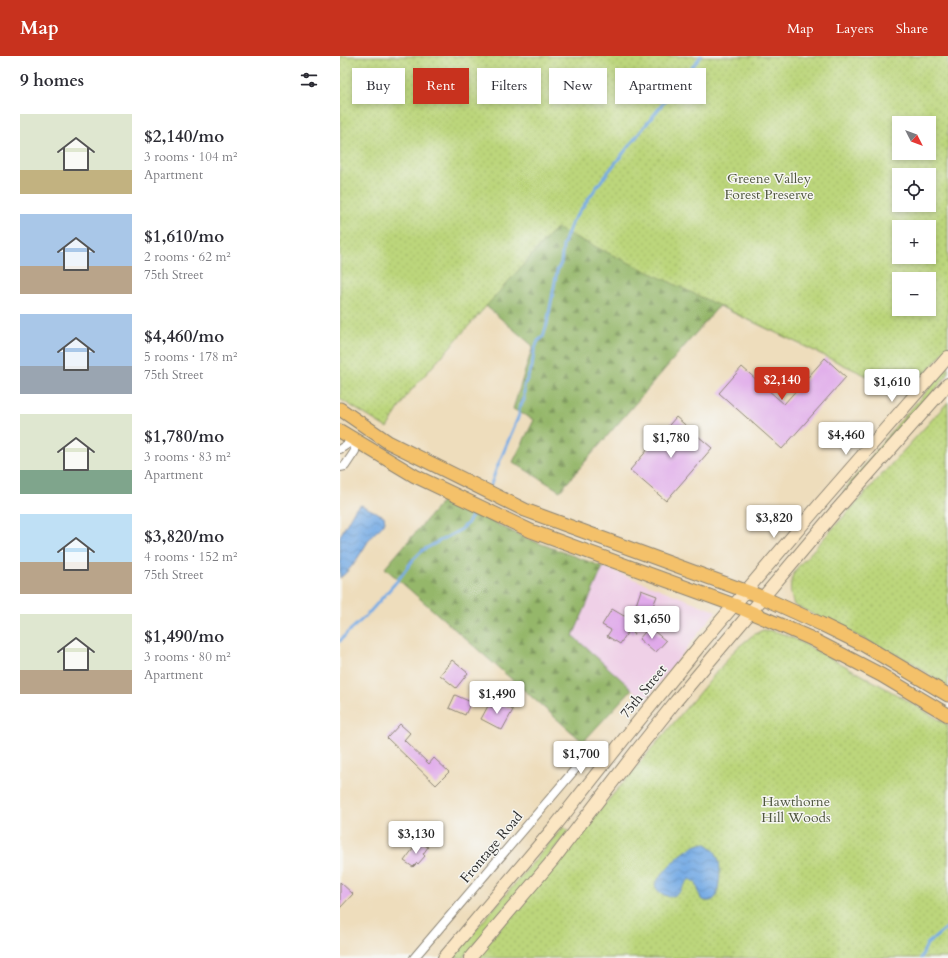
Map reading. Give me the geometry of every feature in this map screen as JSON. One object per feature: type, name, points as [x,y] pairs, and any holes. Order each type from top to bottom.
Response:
[{"type":"main road","name":"75th Street","points":[[444,958],[556,825],[651,704],[734,605],[948,357]]},
{"type":"main road","points":[[470,958],[554,860],[657,724],[762,597],[948,384]]},
{"type":"main road","points":[[340,409],[388,442],[525,510],[762,597],[862,644],[948,695]]},
{"type":"main road","points":[[340,431],[415,476],[531,531],[734,605],[810,638],[881,675],[948,715]]},
{"type":"street","points":[[340,449],[354,440],[355,451],[345,466],[340,467]]},
{"type":"street","name":"Frontage Road","points":[[414,958],[589,753]]},
{"type":"shaded area","points":[[603,567],[716,611],[645,701],[573,636]]},
{"type":"green space","name":"Greene Valley Forest Preserve","points":[[340,56],[948,56],[948,347],[907,395],[556,228],[407,395],[387,428],[340,399]]},
{"type":"green space","points":[[556,228],[892,256],[892,264],[934,264],[948,302],[936,312],[936,272],[892,272],[892,316],[931,316],[862,373],[719,306],[560,491],[513,462],[534,420],[513,409],[533,346],[486,306]]},
{"type":"green space","points":[[948,367],[948,375],[844,493],[843,492],[896,426]]},
{"type":"green space","points":[[948,402],[948,687],[911,662],[794,605],[790,587],[796,569]]},
{"type":"green space","points":[[445,498],[523,537],[603,567],[573,636],[632,689],[583,742],[385,568]]},
{"type":"green space","name":"Hawthorne Hill Woods","points":[[763,630],[784,634],[797,640],[900,696],[948,725],[948,958],[475,958],[736,649],[753,635]]},
{"type":"green space","points":[[563,827],[569,831],[463,958],[452,958]]},
{"type":"water","points":[[361,505],[384,516],[385,521],[383,526],[371,537],[353,564],[340,578],[340,536],[355,509]]},
{"type":"water","points":[[704,843],[714,850],[719,860],[720,877],[716,897],[710,901],[701,899],[696,883],[690,879],[681,891],[674,896],[667,896],[660,893],[655,884],[664,871],[689,849]]},
{"type":"building","points":[[825,358],[846,377],[782,449],[719,393],[742,367],[784,404]]},
{"type":"building","points":[[676,417],[712,448],[666,501],[630,470]]},
{"type":"building","points":[[641,590],[657,596],[649,616],[634,611]]},
{"type":"building","points":[[612,609],[624,616],[631,615],[634,635],[629,630],[620,644],[607,636],[611,630],[602,625]]},
{"type":"building","points":[[649,627],[666,641],[655,653],[639,639]]},
{"type":"building","points":[[452,660],[468,673],[456,688],[440,675]]},
{"type":"building","points":[[455,695],[471,702],[465,715],[449,708]]},
{"type":"building","points":[[495,700],[513,710],[502,730],[481,719],[488,706],[492,707]]},
{"type":"building","points":[[400,724],[410,733],[404,740],[429,764],[434,758],[449,772],[436,785],[387,738]]},
{"type":"building","points":[[419,841],[428,847],[423,854],[425,856],[413,867],[404,861]]},
{"type":"building","points":[[340,882],[353,894],[340,908]]},
{"type":"waterway","points":[[490,487],[519,415],[519,408],[524,400],[524,386],[532,367],[534,351],[538,341],[543,337],[547,324],[557,271],[561,263],[563,246],[572,222],[601,181],[701,56]]},
{"type":"waterway","points":[[340,641],[367,615],[423,550],[460,530],[467,524],[474,513]]},
{"type":"waterway","points":[[921,958],[927,944],[948,927]]}]
